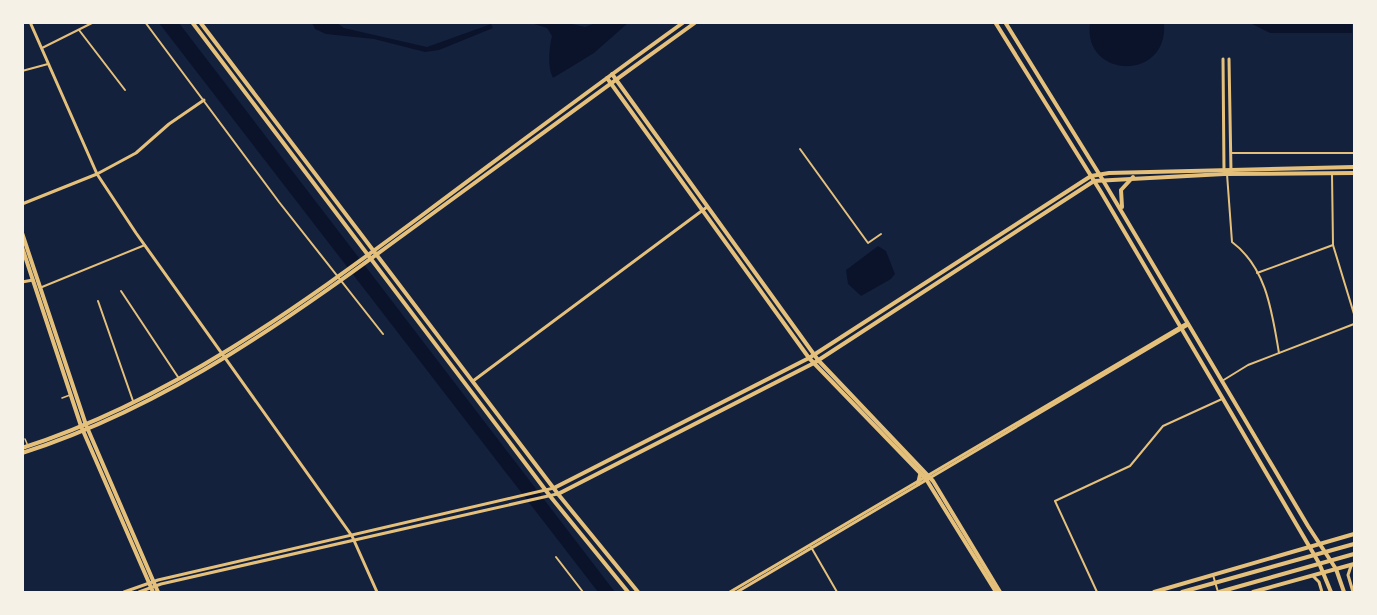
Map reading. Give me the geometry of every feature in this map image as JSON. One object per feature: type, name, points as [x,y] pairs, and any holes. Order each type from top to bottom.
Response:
[{"type":"main road","points":[[192,22],[550,496],[628,592]]},
{"type":"main road","points":[[200,22],[377,252],[558,494],[638,592]]},
{"type":"main road","points":[[377,252],[684,22]]},
{"type":"main road","points":[[22,448],[85,426],[96,425],[165,392],[225,355],[341,278],[696,22]]},
{"type":"main road","points":[[995,22],[1091,177],[1223,399],[1324,572],[1331,592]]},
{"type":"main road","points":[[1005,22],[1336,569],[1344,592]]},
{"type":"main road","points":[[609,76],[816,362],[928,479],[1000,592]]},
{"type":"main road","points":[[558,494],[816,362],[1094,182],[1102,179],[1133,177],[1354,167]]},
{"type":"main road","points":[[554,488],[812,356],[1091,177],[1099,174],[1227,172],[1354,173]]},
{"type":"main road","points":[[1127,221],[1119,195],[1125,183],[1133,177]]},
{"type":"main road","points":[[22,233],[35,280],[85,426],[156,592]]},
{"type":"main road","points":[[22,247],[35,280]]},
{"type":"main road","points":[[38,289],[78,418],[85,426]]},
{"type":"main road","points":[[22,453],[85,426],[225,355]]},
{"type":"main road","points":[[918,485],[921,479],[920,470]]},
{"type":"main road","points":[[928,479],[996,592]]},
{"type":"main road","points":[[1154,592],[1354,534]]},
{"type":"main road","points":[[1182,592],[1354,544]]},
{"type":"main road","points":[[1218,592],[1354,554]]},
{"type":"main road","points":[[1253,592],[1354,564]]},
{"type":"street","points":[[30,22],[97,174],[352,536],[377,592]]},
{"type":"street","points":[[42,48],[94,22]]},
{"type":"street","points":[[145,22],[383,334]]},
{"type":"street","points":[[79,30],[125,90]]},
{"type":"street","points":[[1223,59],[1227,172],[1233,242],[1244,251],[1269,294],[1279,352]]},
{"type":"street","points":[[1227,172],[1231,153],[1229,59]]},
{"type":"street","points":[[22,71],[48,64]]},
{"type":"street","points":[[22,204],[97,174],[136,153],[169,124],[204,100]]},
{"type":"street","points":[[800,149],[868,243],[881,234]]},
{"type":"street","points":[[1231,153],[1354,153]]},
{"type":"street","points":[[1332,174],[1333,245],[1354,314]]},
{"type":"street","points":[[472,381],[705,209]]},
{"type":"street","points":[[38,289],[145,245]]},
{"type":"street","points":[[1257,273],[1333,245]]},
{"type":"street","points":[[22,282],[35,280]]},
{"type":"street","points":[[121,291],[178,377]]},
{"type":"street","points":[[99,302],[133,401]]},
{"type":"street","points":[[737,592],[1188,324]]},
{"type":"street","points":[[1222,381],[1248,365],[1354,324]]},
{"type":"street","points":[[1097,592],[1055,501],[1130,466],[1163,426],[1223,399]]},
{"type":"street","points":[[124,592],[554,488]]},
{"type":"street","points":[[139,592],[152,584],[355,541],[558,494]]},
{"type":"street","points":[[730,592],[812,548]]},
{"type":"street","points":[[812,548],[837,592]]},
{"type":"street","points":[[556,557],[583,592]]},
{"type":"street","points":[[1353,592],[1348,575],[1354,564]]},
{"type":"street","points":[[1213,575],[1218,592]]},
{"type":"street","points":[[1311,575],[1319,582],[1322,592]]},
{"type":"lane","points":[[62,398],[71,395]]},
{"type":"lane","points":[[25,439],[28,447]]},
{"type":"water","points":[[159,23],[179,23],[615,592],[598,592]]},
{"type":"water","points":[[312,23],[337,23],[344,28],[427,47],[491,24],[493,28],[439,50],[425,52],[374,39],[326,34],[315,29]]},
{"type":"water","points":[[531,23],[568,23],[585,27],[595,23],[628,23],[594,53],[553,78],[549,63],[552,36],[547,28]]},
{"type":"water","points":[[1090,23],[1164,23],[1162,42],[1153,56],[1141,64],[1126,66],[1111,63],[1099,55],[1091,41]]},
{"type":"water","points":[[1250,23],[1352,23],[1352,33],[1270,33]]},
{"type":"water","points":[[878,246],[886,251],[895,274],[891,279],[861,296],[848,284],[846,270]]}]
